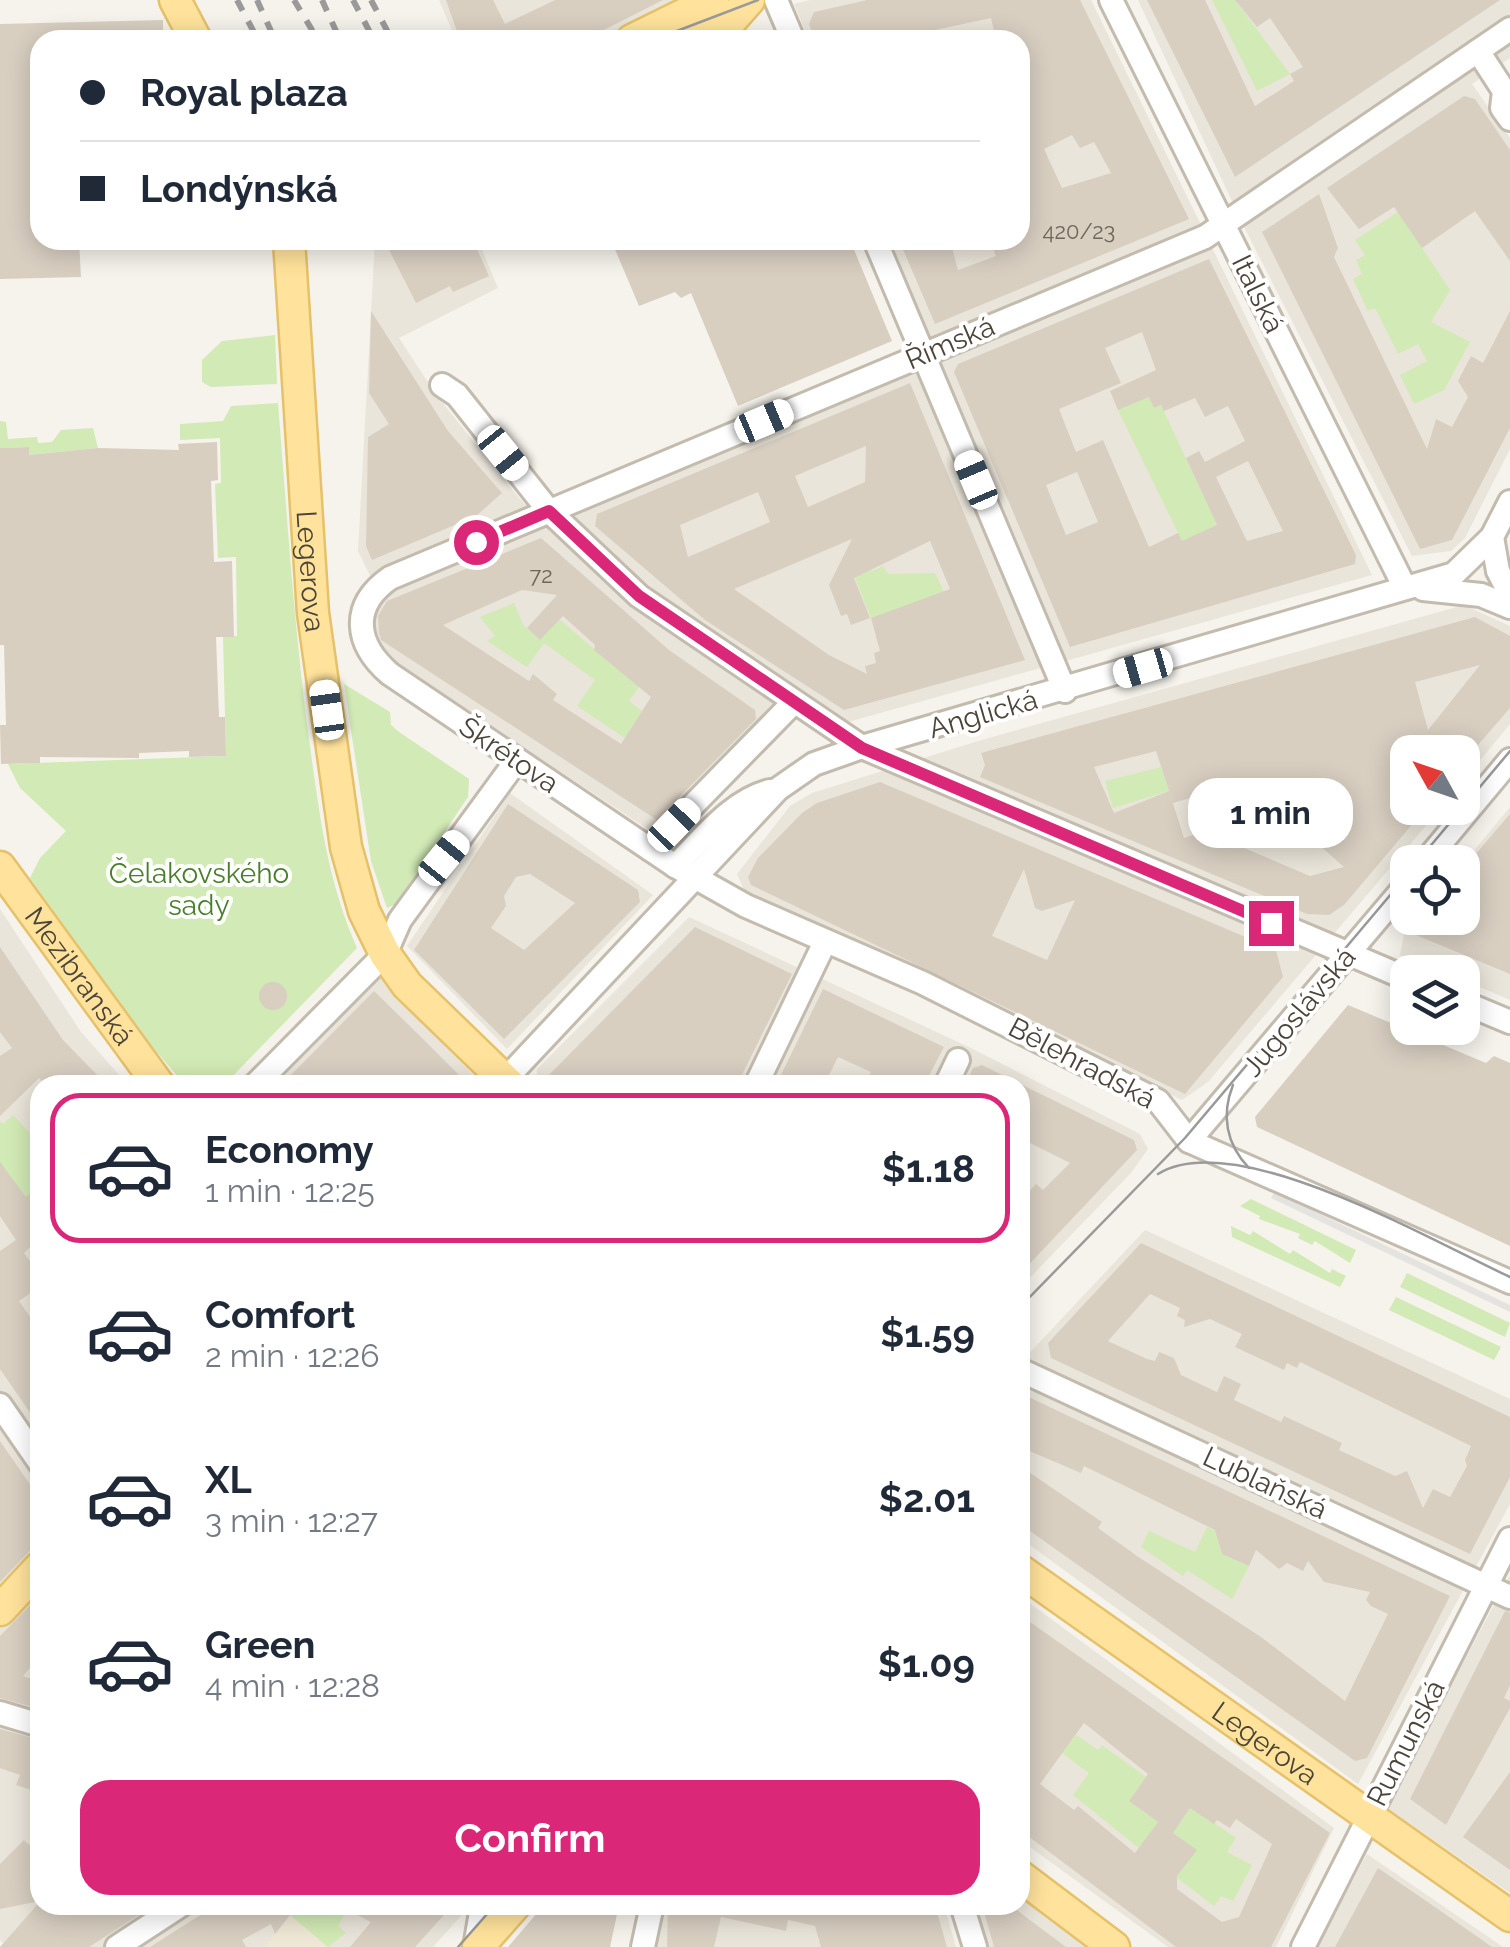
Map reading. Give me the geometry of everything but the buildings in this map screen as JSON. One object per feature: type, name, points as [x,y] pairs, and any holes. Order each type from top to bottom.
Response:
[{"type":"main road","points":[[174,0],[190,30]]},
{"type":"main road","points":[[652,30],[713,0]]},
{"type":"main road","points":[[716,30],[726,25],[748,0]]},
{"type":"main road","name":"Legerova","points":[[296,250],[313,613],[346,847],[364,911],[385,954],[407,985],[496,1075]]},
{"type":"main road","name":"Mezibranská","points":[[0,867],[152,1075]]},
{"type":"main road","name":"Legerova","points":[[1030,1577],[1510,1916]]},
{"type":"main road","points":[[0,1610],[30,1578]]},
{"type":"main road","points":[[1030,1884],[1114,1947]]},
{"type":"main road","points":[[476,1947],[506,1915]]},
{"type":"street","points":[[776,0],[789,30]]},
{"type":"street","name":"Italská","points":[[1111,0],[1405,588]]},
{"type":"street","name":"Římská","points":[[364,604],[390,578],[1205,237],[1510,30]]},
{"type":"street","points":[[1478,52],[1504,91],[1502,108],[1510,119]]},
{"type":"street","points":[[879,250],[1066,691]]},
{"type":"street","points":[[442,385],[456,396],[549,511],[639,596],[862,748],[1390,972]]},
{"type":"street","points":[[1510,502],[1492,537],[1498,571],[1510,594]]},
{"type":"street","name":"Anglická","points":[[513,1075],[778,788],[814,764],[1454,574],[1492,537]]},
{"type":"street","name":"Anglická","points":[[1405,588],[1480,594],[1510,607]]},
{"type":"street","name":"Škrétova","points":[[364,604],[360,630],[376,662],[516,760],[697,878]]},
{"type":"street","points":[[650,849],[792,703]]},
{"type":"street","points":[[938,780],[926,767],[924,754],[942,726]]},
{"type":"street","points":[[265,1075],[385,954],[400,920],[516,760]]},
{"type":"street","points":[[1439,845],[1510,760]]},
{"type":"street","points":[[675,866],[727,815],[754,795],[778,788]]},
{"type":"street","name":"Bělehradská","points":[[697,878],[824,944],[922,983],[1158,1101],[1189,1140],[1510,1282]]},
{"type":"street","name":"Jugoslávská","points":[[1189,1140],[1390,904]]},
{"type":"street","points":[[761,1075],[824,944]]},
{"type":"street","points":[[1480,1010],[1510,1022]]},
{"type":"street","points":[[951,1075],[958,1060]]},
{"type":"street","name":"Lublaňská","points":[[1030,1375],[1510,1597]]},
{"type":"street","points":[[0,1405],[30,1448]]},
{"type":"street","name":"Rumunská","points":[[1303,1947],[1510,1539]]},
{"type":"street","points":[[0,1713],[30,1722]]},
{"type":"street","points":[[117,1947],[166,1915]]},
{"type":"street","points":[[476,1947],[481,1915]]},
{"type":"street","points":[[643,1947],[650,1915]]},
{"type":"street","points":[[965,1915],[974,1947]]},
{"type":"shaded area","points":[[439,0],[684,0],[624,30],[452,30]]},
{"type":"shaded area","points":[[810,0],[1091,0],[1372,575],[841,724],[790,692],[655,834],[402,667],[368,638],[374,584],[358,551],[374,250],[482,250],[498,288],[399,338],[437,396],[520,499],[551,530],[586,509],[940,363],[894,250],[1030,250],[1030,30],[805,30],[794,4]]},
{"type":"shaded area","points":[[1138,0],[1510,0],[1510,58],[1472,84],[1510,138],[1510,449],[1465,538],[1451,551],[1412,556],[1244,227]]},
{"type":"shaded area","points":[[1464,605],[1510,626],[1510,724],[1480,760],[1480,735],[1390,735],[1390,825],[1427,825],[1410,845],[1390,845],[1390,868],[1208,1082],[1182,1100],[745,892],[737,874],[790,806],[812,793],[978,741]]},
{"type":"shaded area","points":[[510,793],[653,895],[507,1049],[407,946]]},
{"type":"shaded area","points":[[1510,807],[1510,1000],[1480,987],[1480,955],[1400,955],[1404,935],[1480,935],[1479,845]]},
{"type":"shaded area","points":[[0,909],[81,1032],[119,1075],[30,1075],[30,1564],[0,1594]]},
{"type":"shaded area","points":[[689,917],[1024,1075],[537,1075],[537,1069]]},
{"type":"shaded area","points":[[380,977],[473,1075],[279,1075]]},
{"type":"shaded area","points":[[1030,1078],[1140,1134],[1148,1149],[1131,1173],[1030,1278]]},
{"type":"shaded area","points":[[1274,1192],[1510,1305],[1510,1312],[1271,1198]]},
{"type":"shaded area","points":[[1145,1230],[1510,1399],[1510,1504],[1358,1784],[1030,1545],[1030,1352]]},
{"type":"shaded area","points":[[1510,1575],[1510,1893],[1386,1807]]},
{"type":"shaded area","points":[[30,1596],[30,1915],[291,1915],[265,1947],[7,1947],[0,1940],[0,1621]]},
{"type":"shaded area","points":[[1030,1603],[1334,1828],[1276,1947],[1168,1947],[1030,1847]]},
{"type":"shaded area","points":[[1367,1854],[1503,1947],[1317,1947]]},
{"type":"shaded area","points":[[1030,1904],[1087,1947],[982,1947],[972,1915],[1030,1915]]},
{"type":"shaded area","points":[[290,1915],[328,1947],[265,1947]]},
{"type":"shaded area","points":[[291,1915],[462,1915],[433,1947],[328,1947]]},
{"type":"shaded area","points":[[657,1915],[947,1915],[956,1947],[652,1947]]},
{"type":"green space","points":[[1212,0],[1235,0],[1290,74],[1257,91]]},
{"type":"green space","points":[[1398,212],[1450,290],[1431,322],[1470,342],[1444,390],[1414,404],[1400,375],[1427,361],[1418,344],[1398,354],[1375,308],[1368,311],[1353,279],[1362,274],[1356,260],[1365,255],[1355,240]]},
{"type":"green space","points":[[275,335],[277,384],[211,387],[202,382],[202,360],[222,341]]},
{"type":"green space","points":[[1149,397],[1154,408],[1161,405],[1224,540],[1182,541],[1118,410]]},
{"type":"green space","name":"Čelakovského sady","points":[[278,403],[299,655],[316,793],[331,871],[357,948],[234,1075],[176,1075],[30,878],[40,858],[66,831],[20,788],[8,764],[226,756],[223,637],[237,636],[236,557],[218,558],[215,484],[221,483],[220,438],[180,440],[180,424],[223,421],[231,406]]},
{"type":"green space","points":[[0,421],[6,422],[8,439],[37,437],[38,443],[52,442],[61,430],[93,428],[98,448],[29,455],[29,447],[0,448]]},
{"type":"green space","points":[[870,566],[872,571],[883,566],[888,574],[935,573],[944,592],[871,618],[853,573]]},
{"type":"green space","points":[[514,603],[523,625],[540,640],[559,619],[639,687],[629,701],[642,711],[625,738],[577,706],[595,680],[544,643],[527,667],[487,641],[495,636],[480,617]]},
{"type":"green space","name":"Čelakovského sady","points":[[344,684],[390,712],[391,725],[399,732],[469,779],[468,797],[396,904],[387,908],[371,861]]},
{"type":"green space","points":[[1161,767],[1169,791],[1113,808],[1105,781]]},
{"type":"green space","points":[[13,1115],[30,1133],[30,1194],[26,1197],[0,1164],[0,1121],[3,1124]]},
{"type":"green space","points":[[1251,1199],[1356,1250],[1350,1263],[1315,1241],[1312,1245],[1298,1238],[1300,1234],[1259,1219],[1260,1216],[1240,1206]]},
{"type":"green space","points":[[1231,1226],[1250,1235],[1253,1231],[1290,1254],[1293,1250],[1330,1273],[1332,1269],[1346,1276],[1340,1287],[1232,1237]]},
{"type":"green space","points":[[1407,1273],[1510,1323],[1505,1337],[1400,1287]]},
{"type":"green space","points":[[1396,1297],[1501,1347],[1494,1360],[1389,1310]]},
{"type":"green space","points":[[1207,1527],[1227,1536],[1221,1535],[1218,1540],[1222,1554],[1249,1566],[1232,1599],[1187,1570],[1183,1576],[1141,1547],[1149,1531],[1195,1552]]},
{"type":"green space","points":[[1076,1735],[1098,1750],[1102,1745],[1146,1777],[1129,1801],[1158,1822],[1139,1848],[1073,1795],[1089,1773],[1062,1753]]},
{"type":"green space","points":[[1191,1807],[1236,1838],[1227,1852],[1252,1865],[1233,1901],[1221,1896],[1214,1906],[1176,1877],[1196,1850],[1173,1833]]},
{"type":"green space","points":[[290,1915],[344,1915],[338,1926],[346,1933],[328,1947]]},
{"type":"tram line","points":[[679,30],[758,0]]},
{"type":"tram line","points":[[1431,845],[1510,751]]},
{"type":"tram line","points":[[1030,1297],[1185,1138],[1390,895]]},
{"type":"tram line","points":[[1233,1085],[1227,1107],[1228,1129],[1235,1149],[1249,1168]]},
{"type":"tram line","points":[[1158,1174],[1192,1163],[1235,1165],[1283,1176],[1385,1216],[1510,1277]]},
{"type":"tram line","points":[[458,1947],[486,1915]]},
{"type":"railway","points":[[237,0],[253,30]]},
{"type":"railway","points":[[257,0],[270,30]]},
{"type":"railway","points":[[294,0],[312,30]]},
{"type":"railway","points":[[322,0],[336,30]]},
{"type":"railway","points":[[353,0],[369,30]]},
{"type":"railway","points":[[371,0],[387,30]]},
{"type":"route","points":[[476,542],[549,511],[639,596],[862,748],[1271,923]]}]
